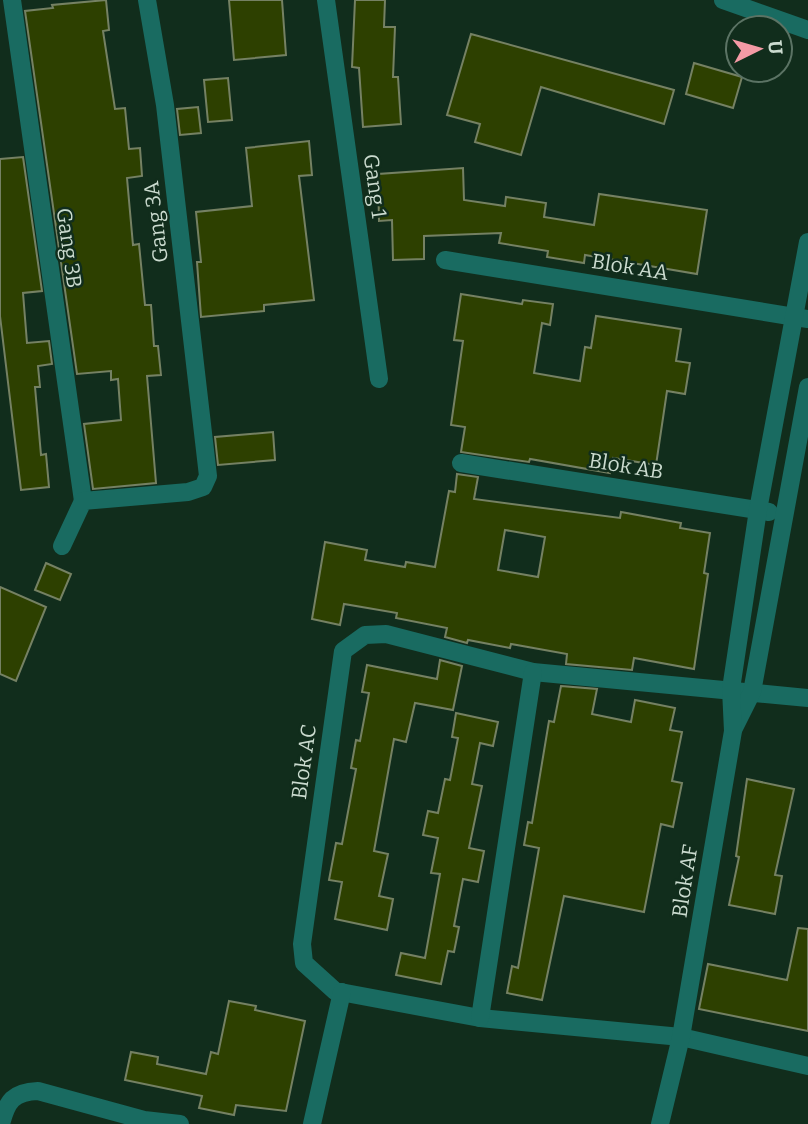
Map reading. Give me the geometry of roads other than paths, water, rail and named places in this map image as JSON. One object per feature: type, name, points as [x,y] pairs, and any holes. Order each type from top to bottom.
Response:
[{"type":"street","name":"Gang 3B","points":[[12,0],[83,501]]},
{"type":"street","name":"Gang 3A","points":[[83,501],[188,492],[203,487],[208,476],[165,104],[147,0]]},
{"type":"street","name":"Gang 1","points":[[327,0],[379,379]]},
{"type":"street","points":[[723,0],[808,30]]},
{"type":"street","points":[[733,731],[731,689],[758,510],[800,318],[808,242]]},
{"type":"street","name":"Blok AA","points":[[445,260],[800,318]]},
{"type":"street","points":[[733,731],[752,692],[808,387]]},
{"type":"street","name":"Blok AB","points":[[461,463],[783,514]]},
{"type":"street","points":[[62,546],[83,501]]},
{"type":"street","name":"Blok AC","points":[[808,698],[533,672],[386,634],[365,635],[343,652],[302,944],[304,963],[319,978],[342,992],[480,1018],[681,1037],[808,1066]]},
{"type":"street","points":[[480,1018],[533,672]]},
{"type":"street","name":"Blok AF","points":[[660,1124],[681,1037],[733,731]]},
{"type":"street","points":[[312,1124],[342,992]]},
{"type":"street","points":[[1,1124],[6,1102],[20,1091],[38,1091],[144,1122],[180,1124]]}]
